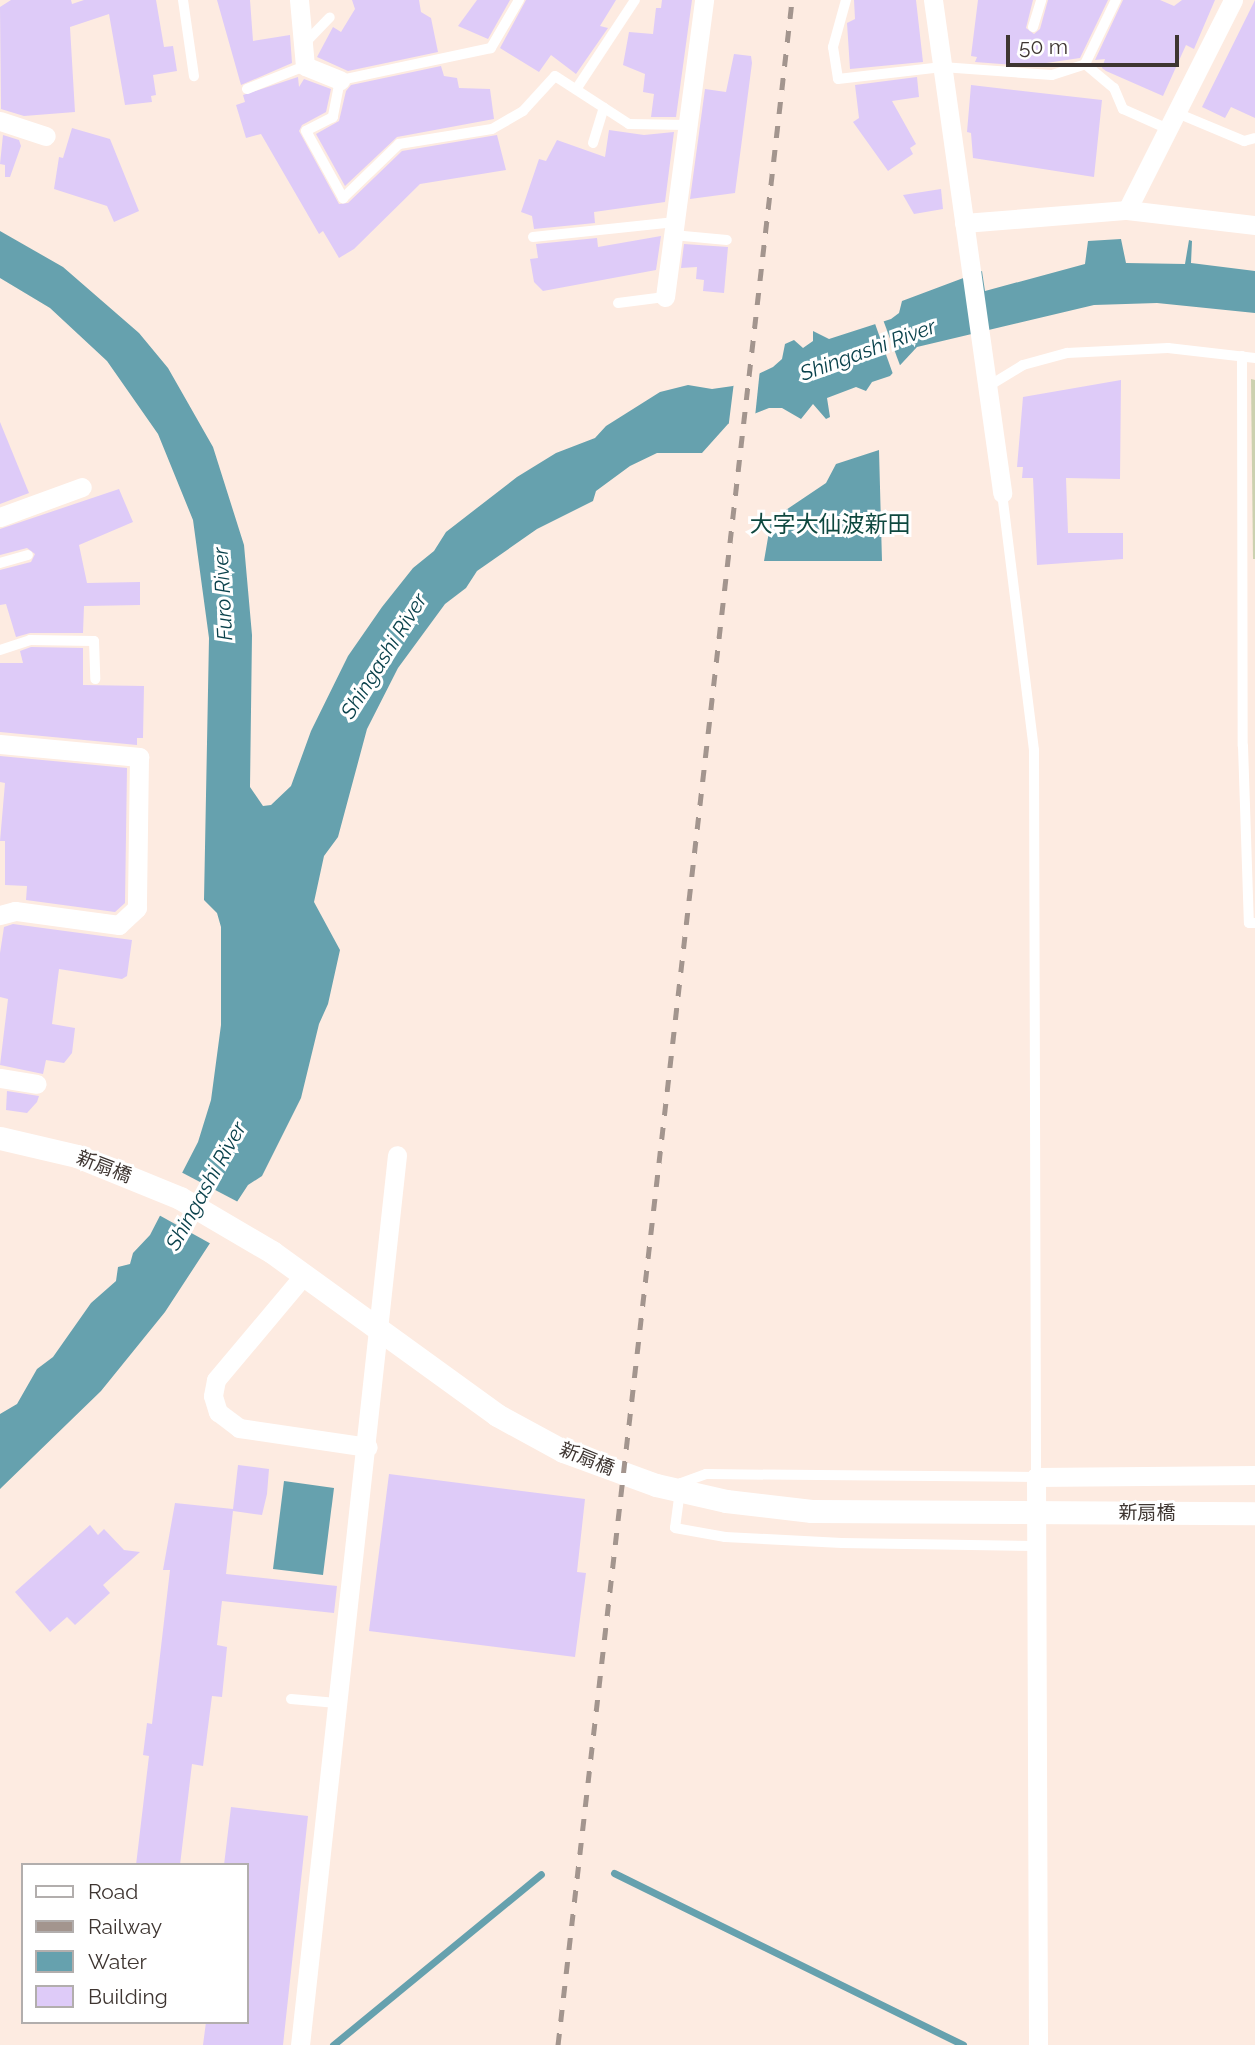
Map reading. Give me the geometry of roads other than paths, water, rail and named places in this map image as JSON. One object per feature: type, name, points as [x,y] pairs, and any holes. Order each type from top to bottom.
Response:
[{"type":"street","points":[[299,0],[305,66],[340,80]]},
{"type":"street","points":[[665,297],[704,0]]},
{"type":"street","points":[[933,0],[1002,494]]},
{"type":"street","points":[[1127,209],[1233,0]]},
{"type":"street","points":[[0,121],[46,136]]},
{"type":"street","points":[[964,223],[1127,209],[1255,225]]},
{"type":"street","points":[[0,517],[82,487]]},
{"type":"street","points":[[0,744],[139,757],[137,908],[119,925],[15,911],[0,915]]},
{"type":"street","points":[[0,1078],[37,1084]]},
{"type":"street","name":"新扇橋","points":[[0,1138],[77,1156],[180,1198],[272,1252],[496,1415],[562,1451],[691,1494],[811,1511],[1255,1513]]},
{"type":"street","points":[[300,2045],[368,1447],[397,1155]]},
{"type":"street","points":[[304,1275],[265,1326],[223,1370],[216,1380],[214,1402],[225,1420],[239,1428],[368,1447]]},
{"type":"street","points":[[1038,2045],[1036,1477],[1255,1475]]},
{"type":"lane","points":[[183,0],[194,76]]},
{"type":"lane","points":[[519,0],[491,48],[340,80],[333,117],[306,131],[343,198],[398,144],[492,129],[523,111],[555,76],[578,88],[629,124],[687,125]]},
{"type":"lane","points":[[578,88],[635,0]]},
{"type":"lane","points":[[846,0],[833,47],[838,79],[942,67],[1033,76],[1085,64]]},
{"type":"lane","points":[[1033,27],[1041,0]]},
{"type":"lane","points":[[1085,64],[1116,0]]},
{"type":"lane","points":[[304,45],[330,17]]},
{"type":"lane","points":[[1085,64],[1114,88],[1123,109],[1244,141],[1255,138]]},
{"type":"lane","points":[[247,89],[305,66]]},
{"type":"lane","points":[[593,143],[604,108]]},
{"type":"lane","points":[[533,237],[674,229],[727,240]]},
{"type":"lane","points":[[618,303],[665,297]]},
{"type":"lane","points":[[986,377],[1067,353],[1168,348],[1255,358]]},
{"type":"lane","points":[[1242,356],[1243,746],[1249,923],[1255,923]]},
{"type":"lane","points":[[1002,494],[1034,750],[1036,1477],[706,1474],[681,1483],[675,1528],[725,1537],[842,1543],[1036,1546]]},
{"type":"lane","points":[[0,563],[28,555]]},
{"type":"lane","points":[[0,650],[30,640],[94,641],[95,679]]},
{"type":"lane","points":[[291,1699],[337,1703]]},
{"type":"water","points":[[0,231],[63,267],[139,333],[168,368],[213,447],[244,545],[252,635],[250,787],[263,806],[271,805],[291,786],[311,731],[348,656],[382,607],[413,568],[434,551],[446,532],[517,477],[556,453],[595,438],[606,426],[660,392],[688,385],[712,389],[733,386],[773,367],[782,359],[785,344],[794,340],[803,348],[813,341],[813,331],[829,339],[891,319],[899,313],[902,301],[982,271],[985,291],[1085,264],[1088,241],[1121,239],[1126,263],[1185,264],[1189,240],[1192,241],[1191,263],[1255,271],[1255,313],[1157,303],[1094,305],[917,347],[890,376],[872,382],[866,391],[856,387],[827,398],[830,417],[826,419],[813,404],[801,419],[782,408],[769,408],[728,424],[702,453],[657,453],[630,466],[596,491],[593,501],[537,529],[477,571],[466,588],[445,604],[398,668],[367,729],[338,837],[324,856],[314,902],[340,950],[328,1004],[319,1024],[301,1098],[262,1176],[248,1185],[165,1312],[101,1391],[0,1489],[0,1414],[17,1404],[37,1369],[53,1357],[91,1303],[116,1281],[118,1267],[130,1264],[133,1253],[150,1235],[198,1142],[211,1100],[221,1025],[221,927],[217,913],[204,900],[209,638],[193,520],[158,434],[107,361],[50,308],[0,278]]},
{"type":"water","points":[[879,450],[882,561],[764,561],[771,520],[826,483],[836,464]]},
{"type":"water","points":[[284,1481],[334,1488],[323,1575],[273,1569]]},
{"type":"waterway","points":[[614,1873],[963,2045]]},
{"type":"waterway","points":[[333,2045],[541,1874]]},
{"type":"railway","points":[[558,2045],[792,0]]},
{"type":"district","name":"大字大仙波新田","points":[[830,524]]},
{"type":"water label","name":"Shingashi River","points":[[868,350]]},
{"type":"water label","name":"Furo River","points":[[223,594]]},
{"type":"water label","name":"Shingashi River","points":[[384,656]]},
{"type":"water label","name":"Shingashi River","points":[[206,1186]]}]
